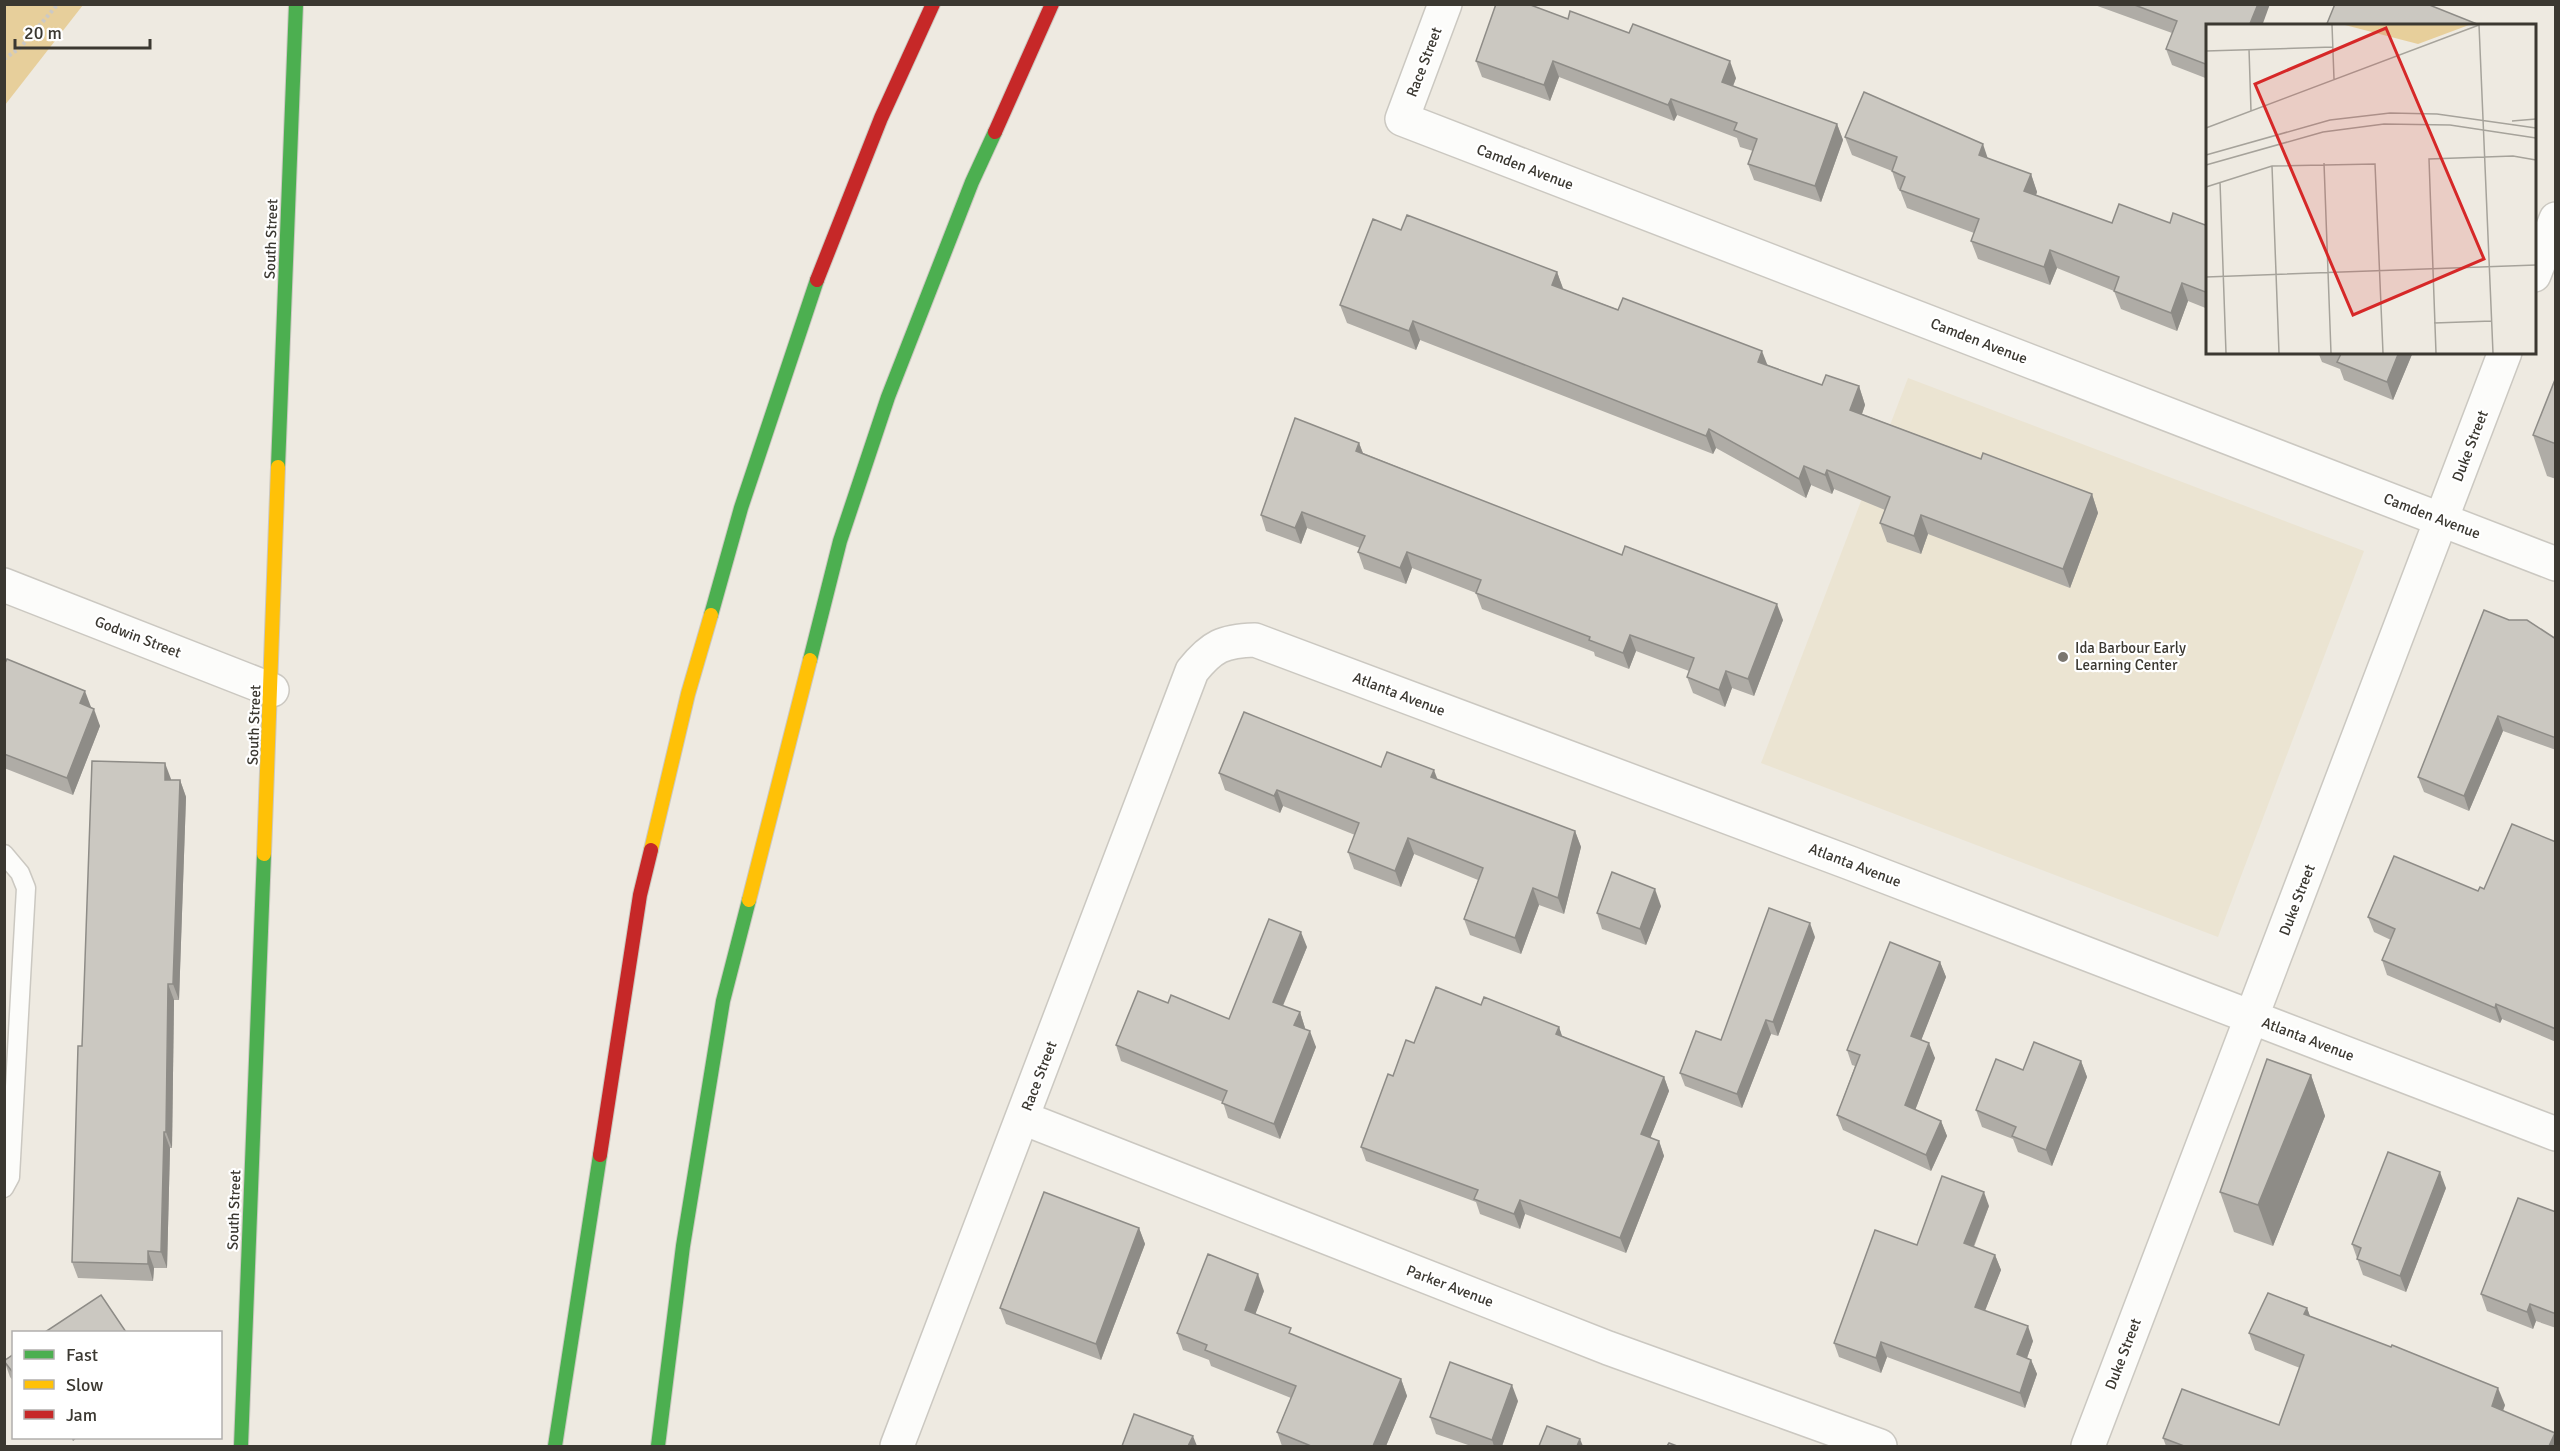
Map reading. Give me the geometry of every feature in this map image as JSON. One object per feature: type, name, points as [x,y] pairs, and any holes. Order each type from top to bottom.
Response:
[{"type":"main road","name":"South Street","points":[[241,1446],[272,690],[296,4]]},
{"type":"main road","points":[[555,1446],[640,895],[687,694],[741,508],[812,292],[881,118],[933,4]]},
{"type":"main road","points":[[658,1446],[683,1246],[723,1001],[840,542],[888,397],[968,193],[1052,4]]},
{"type":"street","name":"Race Street","points":[[1402,119],[1445,4]]},
{"type":"street","name":"Camden Avenue","points":[[1402,119],[2556,564]]},
{"type":"street","points":[[2536,272],[2556,219]]},
{"type":"street","name":"Duke Street","points":[[2088,1446],[2504,354]]},
{"type":"street","name":"Godwin Street","points":[[4,585],[272,690]]},
{"type":"street","name":"Atlanta Avenue","points":[[1180,705],[1192,671],[1208,652],[1230,640],[1255,640],[1850,863],[2556,1134]]},
{"type":"street","name":"Race Street","points":[[897,1446],[1180,705]]},
{"type":"street","name":"Parker Avenue","points":[[1023,1118],[1608,1348],[1880,1446]]},
{"type":"lane","points":[[4,854],[20,873],[26,888],[10,1177],[4,1188]]},
{"type":"path","points":[[4,59],[20,48],[58,4]]},
{"type":"shaded area","points":[[4,5],[83,5],[5,105]]},
{"type":"shaded area","name":"Ida Barbour Early Learning Center","points":[[1908,378],[2364,551],[2218,937],[1761,763]]},
{"type":"building","points":[[1496,4],[1528,4],[1568,19],[1570,11],[1629,33],[1633,24],[1730,61],[1722,82],[1837,124],[1815,186],[1748,164],[1757,139],[1734,130],[1737,123],[1671,99],[1668,105],[1553,61],[1544,85],[1476,61]]},
{"type":"building","points":[[2132,4],[2258,4],[2250,24],[2206,24],[2206,64],[2166,49],[2177,21]]},
{"type":"building","points":[[2335,4],[2427,4],[2477,24],[2327,24]]},
{"type":"building","points":[[1864,92],[1983,144],[1979,155],[2031,174],[2024,191],[2112,223],[2119,204],[2170,223],[2173,213],[2206,225],[2206,292],[2182,283],[2171,313],[2114,291],[2119,277],[2050,250],[2044,267],[1971,241],[1979,219],[1900,190],[1905,177],[1892,171],[1897,157],[1845,137]]},
{"type":"building","points":[[1407,215],[1557,272],[1552,285],[1618,310],[1623,298],[1762,351],[1758,362],[1822,385],[1826,375],[1859,386],[1850,410],[1981,459],[1983,453],[2092,494],[2063,569],[1921,515],[1914,536],[1880,523],[1890,497],[1827,470],[1825,475],[1804,466],[1799,479],[1709,429],[1706,436],[1413,321],[1409,331],[1340,305],[1373,219],[1401,230]]},
{"type":"building","points":[[2341,354],[2398,354],[2387,382],[2337,362]]},
{"type":"building","points":[[2556,377],[2556,444],[2533,435]]},
{"type":"building","points":[[1295,418],[1359,443],[1356,451],[1622,555],[1625,546],[1777,604],[1748,679],[1726,671],[1719,690],[1687,677],[1694,658],[1630,635],[1623,653],[1589,640],[1590,637],[1476,593],[1481,580],[1407,552],[1400,568],[1358,552],[1365,536],[1302,512],[1295,528],[1261,515]]},
{"type":"building","points":[[2484,610],[2509,620],[2527,620],[2556,639],[2556,738],[2498,716],[2464,796],[2418,777]]},
{"type":"building","points":[[7,659],[85,691],[80,703],[94,709],[67,778],[4,754],[4,665]]},
{"type":"building","points":[[1244,712],[1381,767],[1387,752],[1434,770],[1431,777],[1575,831],[1558,898],[1533,888],[1515,938],[1464,919],[1483,868],[1408,838],[1395,871],[1348,852],[1359,823],[1277,790],[1274,796],[1219,773]]},
{"type":"building","points":[[92,761],[165,763],[165,780],[180,780],[173,984],[168,984],[166,1132],[164,1132],[161,1252],[148,1251],[148,1264],[72,1262],[78,1046],[82,1046]]},
{"type":"building","points":[[2512,824],[2556,842],[2556,1029],[2496,1004],[2495,1008],[2382,960],[2395,929],[2368,917],[2394,856],[2478,891],[2480,887],[2484,889]]},
{"type":"building","points":[[1612,872],[1655,889],[1640,929],[1597,913]]},
{"type":"building","points":[[1769,908],[1810,923],[1773,1022],[1766,1020],[1737,1094],[1680,1073],[1696,1031],[1721,1040]]},
{"type":"building","points":[[1269,919],[1301,932],[1273,1002],[1300,1012],[1294,1025],[1310,1031],[1274,1124],[1222,1103],[1227,1091],[1116,1045],[1138,991],[1168,1003],[1171,995],[1229,1019]]},
{"type":"building","points":[[1890,942],[1940,962],[1911,1036],[1929,1043],[1905,1105],[1941,1121],[1926,1155],[1837,1115],[1860,1055],[1847,1050]]},
{"type":"building","points":[[1436,987],[1481,1005],[1484,997],[1559,1027],[1556,1034],[1664,1077],[1641,1134],[1659,1141],[1620,1238],[1520,1200],[1514,1214],[1474,1199],[1478,1190],[1361,1147],[1388,1074],[1393,1076],[1406,1040],[1414,1043]]},
{"type":"building","points":[[2034,1042],[2081,1061],[2046,1150],[2012,1136],[2016,1127],[1976,1110],[1996,1059],[2023,1070]]},
{"type":"building","points":[[2267,1059],[2311,1075],[2258,1205],[2220,1192]]},
{"type":"building","points":[[2388,1152],[2440,1172],[2400,1276],[2357,1259],[2361,1248],[2352,1244]]},
{"type":"building","points":[[1942,1176],[1984,1192],[1964,1243],[1995,1255],[1975,1307],[2028,1326],[2017,1354],[2031,1360],[2020,1393],[1881,1342],[1876,1358],[1834,1343],[1875,1230],[1917,1245]]},
{"type":"building","points":[[1044,1192],[1139,1228],[1096,1344],[1000,1308]]},
{"type":"building","points":[[2518,1198],[2556,1212],[2556,1314],[2530,1304],[2527,1312],[2481,1294]]},
{"type":"building","points":[[1208,1254],[1258,1274],[1245,1310],[1291,1328],[1289,1333],[1401,1379],[1373,1446],[1311,1446],[1277,1432],[1296,1386],[1205,1350],[1207,1345],[1177,1333]]},
{"type":"building","points":[[2268,1293],[2307,1308],[2304,1314],[2391,1347],[2392,1345],[2498,1388],[2492,1406],[2555,1433],[2549,1446],[2184,1446],[2163,1438],[2182,1389],[2279,1425],[2304,1355],[2249,1333]]},
{"type":"building","points":[[101,1295],[125,1331],[47,1331]]},
{"type":"building","points":[[12,1355],[12,1371],[4,1361]]},
{"type":"building","points":[[1450,1362],[1512,1385],[1492,1440],[1430,1417]]},
{"type":"building","points":[[1134,1414],[1193,1436],[1188,1446],[1122,1446]]},
{"type":"building","points":[[1547,1426],[1580,1439],[1577,1446],[1539,1446]]},
{"type":"traffic: fast","points":[[278,467],[296,4]]},
{"type":"traffic: fast","points":[[810,660],[840,541],[888,397],[972,182],[995,132]]},
{"type":"traffic: fast","points":[[711,615],[741,508],[817,280]]},
{"type":"traffic: fast","points":[[241,1446],[264,854]]},
{"type":"traffic: fast","points":[[658,1446],[683,1246],[723,1001],[749,900]]},
{"type":"traffic: fast","points":[[555,1446],[600,1155]]},
{"type":"traffic: slow","points":[[264,854],[278,467]]},
{"type":"traffic: slow","points":[[651,850],[688,694],[711,615]]},
{"type":"traffic: slow","points":[[749,900],[810,660]]},
{"type":"traffic: jam","points":[[817,280],[881,118],[933,4]]},
{"type":"traffic: jam","points":[[995,132],[1052,4]]},
{"type":"traffic: jam","points":[[600,1155],[640,895],[651,850]]},
{"type":"place","name":"Ida Barbour Early Learning Center","points":[[2063,657]]}]
